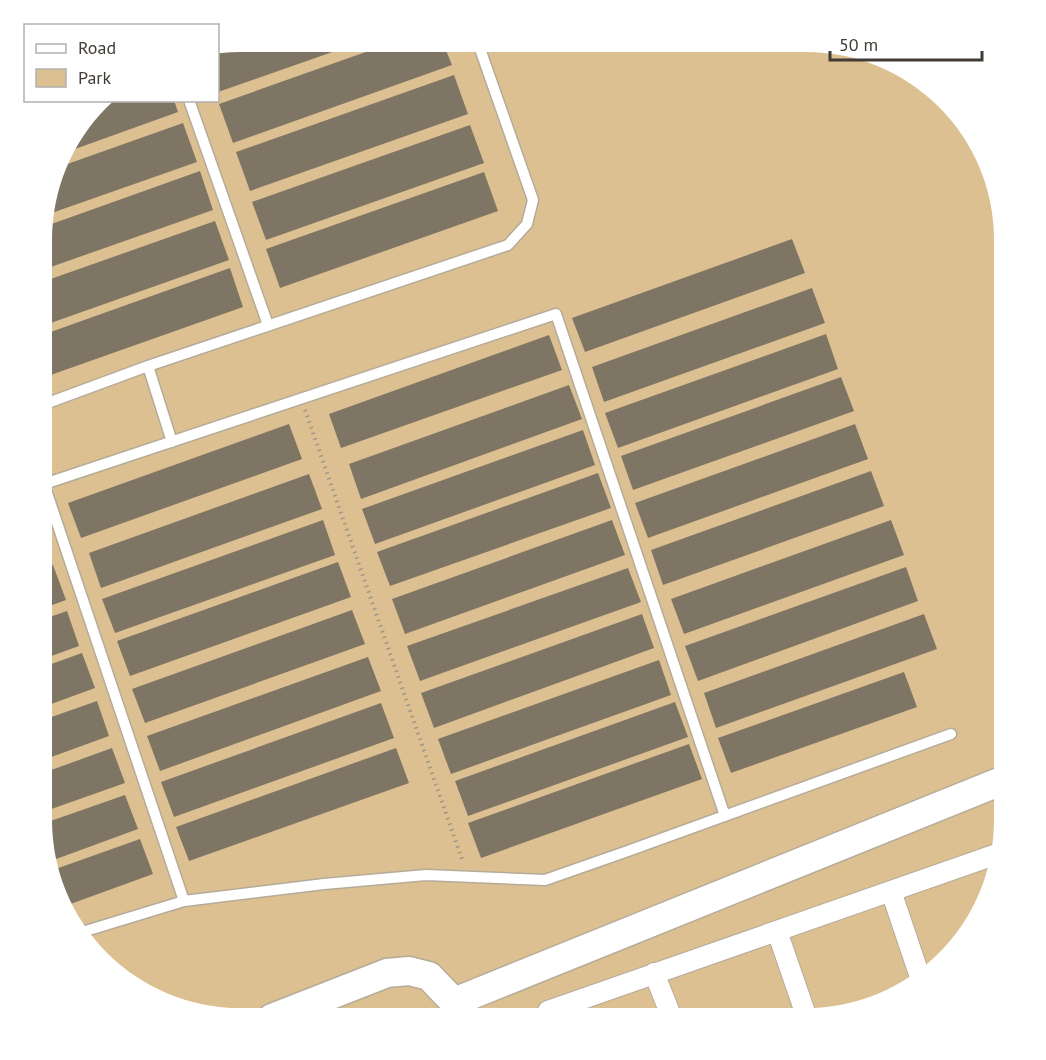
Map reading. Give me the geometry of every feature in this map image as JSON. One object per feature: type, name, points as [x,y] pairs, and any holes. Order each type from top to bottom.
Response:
[{"type":"main road","points":[[464,1007],[993,785]]},
{"type":"main road","points":[[300,1007],[387,973],[409,971],[429,976],[455,1007]]},
{"type":"street","points":[[559,1007],[990,856]]},
{"type":"street","points":[[891,891],[918,970]]},
{"type":"street","points":[[777,931],[803,1007]]},
{"type":"street","points":[[654,974],[668,1007]]},
{"type":"lane","points":[[53,401],[148,366],[508,245],[527,224],[533,200],[482,53]]},
{"type":"lane","points":[[190,102],[268,325]]},
{"type":"lane","points":[[53,481],[556,314],[724,816]]},
{"type":"lane","points":[[148,366],[172,442]]},
{"type":"lane","points":[[53,511],[184,901]]},
{"type":"lane","points":[[89,930],[184,901],[324,884],[415,876],[545,880],[951,734]]},
{"type":"path","points":[[301,399],[468,877]]},
{"type":"green space","points":[[219,54],[830,54],[866,62],[899,78],[920,91],[955,126],[984,180],[993,228],[993,832],[987,868],[968,913],[955,934],[920,969],[866,998],[818,1007],[228,1007],[180,998],[147,982],[117,961],[91,934],[62,880],[53,832],[54,216],[62,180],[72,157],[91,126],[114,102],[219,102]]},
{"type":"building","points":[[329,53],[219,92],[219,54]]},
{"type":"building","points":[[363,53],[447,53],[452,65],[233,143],[219,104]]},
{"type":"building","points":[[454,75],[468,114],[250,191],[236,152]]},
{"type":"building","points":[[114,102],[175,102],[178,112],[77,148],[91,126]]},
{"type":"building","points":[[183,123],[197,162],[55,212],[62,180],[69,163]]},
{"type":"building","points":[[470,125],[484,163],[266,240],[252,202]]},
{"type":"building","points":[[200,171],[213,210],[53,266],[54,223]]},
{"type":"building","points":[[484,172],[498,211],[280,288],[266,249]]},
{"type":"building","points":[[215,221],[229,260],[53,322],[53,278]]},
{"type":"building","points":[[792,239],[805,273],[585,352],[572,318]]},
{"type":"building","points":[[230,268],[243,307],[53,374],[53,331]]},
{"type":"building","points":[[812,288],[825,323],[604,402],[592,367]]},
{"type":"building","points":[[826,334],[838,369],[618,448],[605,413]]},
{"type":"building","points":[[549,335],[562,370],[341,448],[329,414]]},
{"type":"building","points":[[841,377],[854,411],[633,490],[621,456]]},
{"type":"building","points":[[569,385],[582,419],[361,499],[349,464]]},
{"type":"building","points":[[289,424],[302,459],[81,538],[68,503]]},
{"type":"building","points":[[855,424],[868,459],[648,538],[635,503]]},
{"type":"building","points":[[583,430],[595,465],[375,544],[362,509]]},
{"type":"building","points":[[871,471],[884,506],[663,585],[651,550]]},
{"type":"building","points":[[598,473],[611,508],[390,586],[377,552]]},
{"type":"building","points":[[309,474],[322,509],[101,588],[89,553]]},
{"type":"building","points":[[323,520],[335,555],[115,633],[102,599]]},
{"type":"building","points":[[612,520],[625,555],[405,634],[392,599]]},
{"type":"building","points":[[891,520],[904,555],[684,634],[671,599]]},
{"type":"building","points":[[338,562],[351,597],[130,676],[117,641]]},
{"type":"building","points":[[53,565],[66,600],[53,605]]},
{"type":"building","points":[[906,567],[918,601],[698,681],[685,646]]},
{"type":"building","points":[[628,568],[641,602],[420,681],[407,646]]},
{"type":"building","points":[[352,610],[365,644],[145,723],[132,689]]},
{"type":"building","points":[[67,611],[79,646],[53,655],[53,616]]},
{"type":"building","points":[[642,614],[654,648],[434,728],[421,693]]},
{"type":"building","points":[[924,614],[937,649],[716,728],[704,693]]},
{"type":"building","points":[[82,653],[95,688],[53,703],[53,663]]},
{"type":"building","points":[[368,657],[381,691],[160,771],[147,736]]},
{"type":"building","points":[[659,660],[671,695],[451,774],[438,739]]},
{"type":"building","points":[[904,672],[917,707],[731,773],[718,738]]},
{"type":"building","points":[[97,701],[109,736],[53,756],[53,716]]},
{"type":"building","points":[[675,702],[688,737],[468,816],[455,781]]},
{"type":"building","points":[[381,703],[394,738],[174,817],[161,782]]},
{"type":"building","points":[[689,744],[702,779],[481,858],[468,823]]},
{"type":"building","points":[[112,748],[125,783],[53,808],[53,769]]},
{"type":"building","points":[[396,748],[409,783],[189,861],[176,827]]},
{"type":"building","points":[[125,795],[138,829],[57,859],[53,820]]},
{"type":"building","points":[[140,839],[153,874],[73,903],[59,868]]}]
